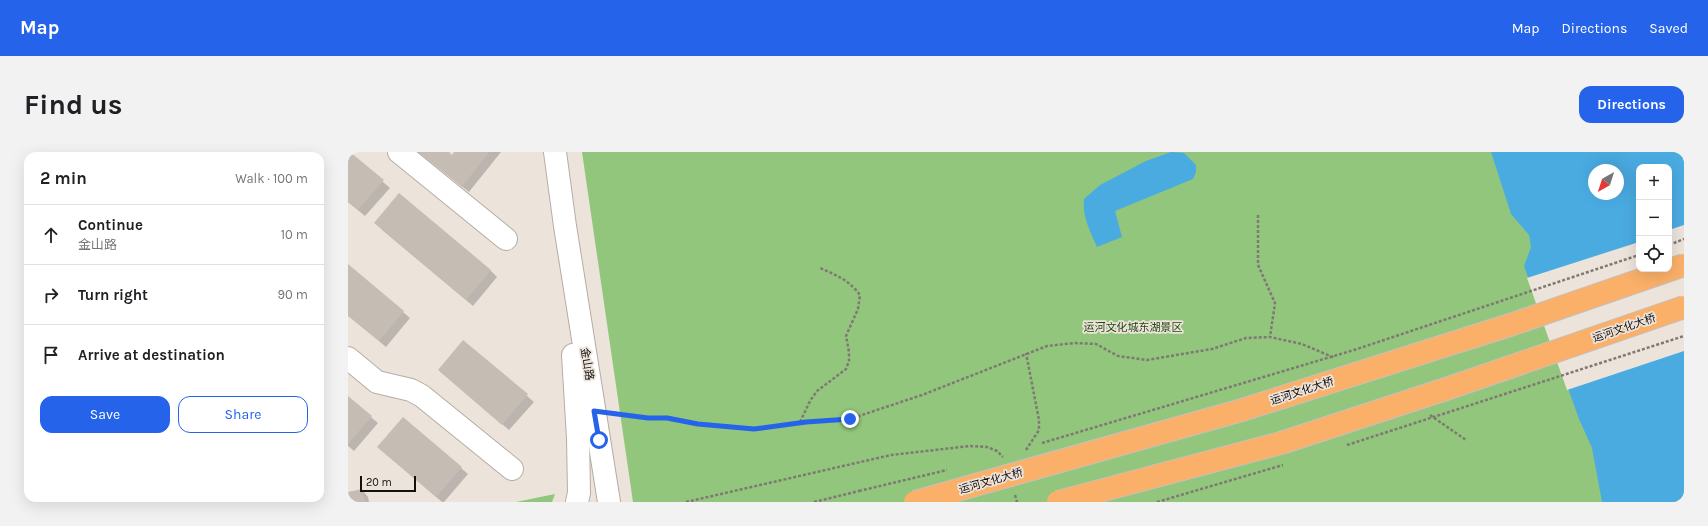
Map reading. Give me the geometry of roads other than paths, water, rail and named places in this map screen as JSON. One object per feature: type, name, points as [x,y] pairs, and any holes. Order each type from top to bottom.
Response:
[{"type":"highway","name":"运河文化大桥","points":[[915,502],[1242,410],[1513,324],[1684,265]]},
{"type":"highway","name":"运河文化大桥","points":[[1058,502],[1281,443],[1446,389],[1684,307]]},
{"type":"street","points":[[399,152],[506,239]]},
{"type":"street","name":"金山路","points":[[555,152],[565,226],[609,502]]},
{"type":"street","name":"金山路","points":[[565,226],[578,438],[579,493],[577,502]]},
{"type":"street","points":[[348,358],[378,382],[411,390],[422,396],[512,469]]},
{"type":"water","points":[[1171,152],[1184,153],[1196,165],[1196,172],[1193,179],[1115,211],[1122,237],[1097,247],[1085,217],[1084,199],[1100,185],[1146,161]]},
{"type":"water","points":[[1491,152],[1684,152],[1684,502],[1602,502],[1592,448],[1579,419],[1524,266],[1531,247],[1529,235],[1511,214]]},
{"type":"park label","name":"运河文化城东湖景区","points":[[1133,327]]}]
